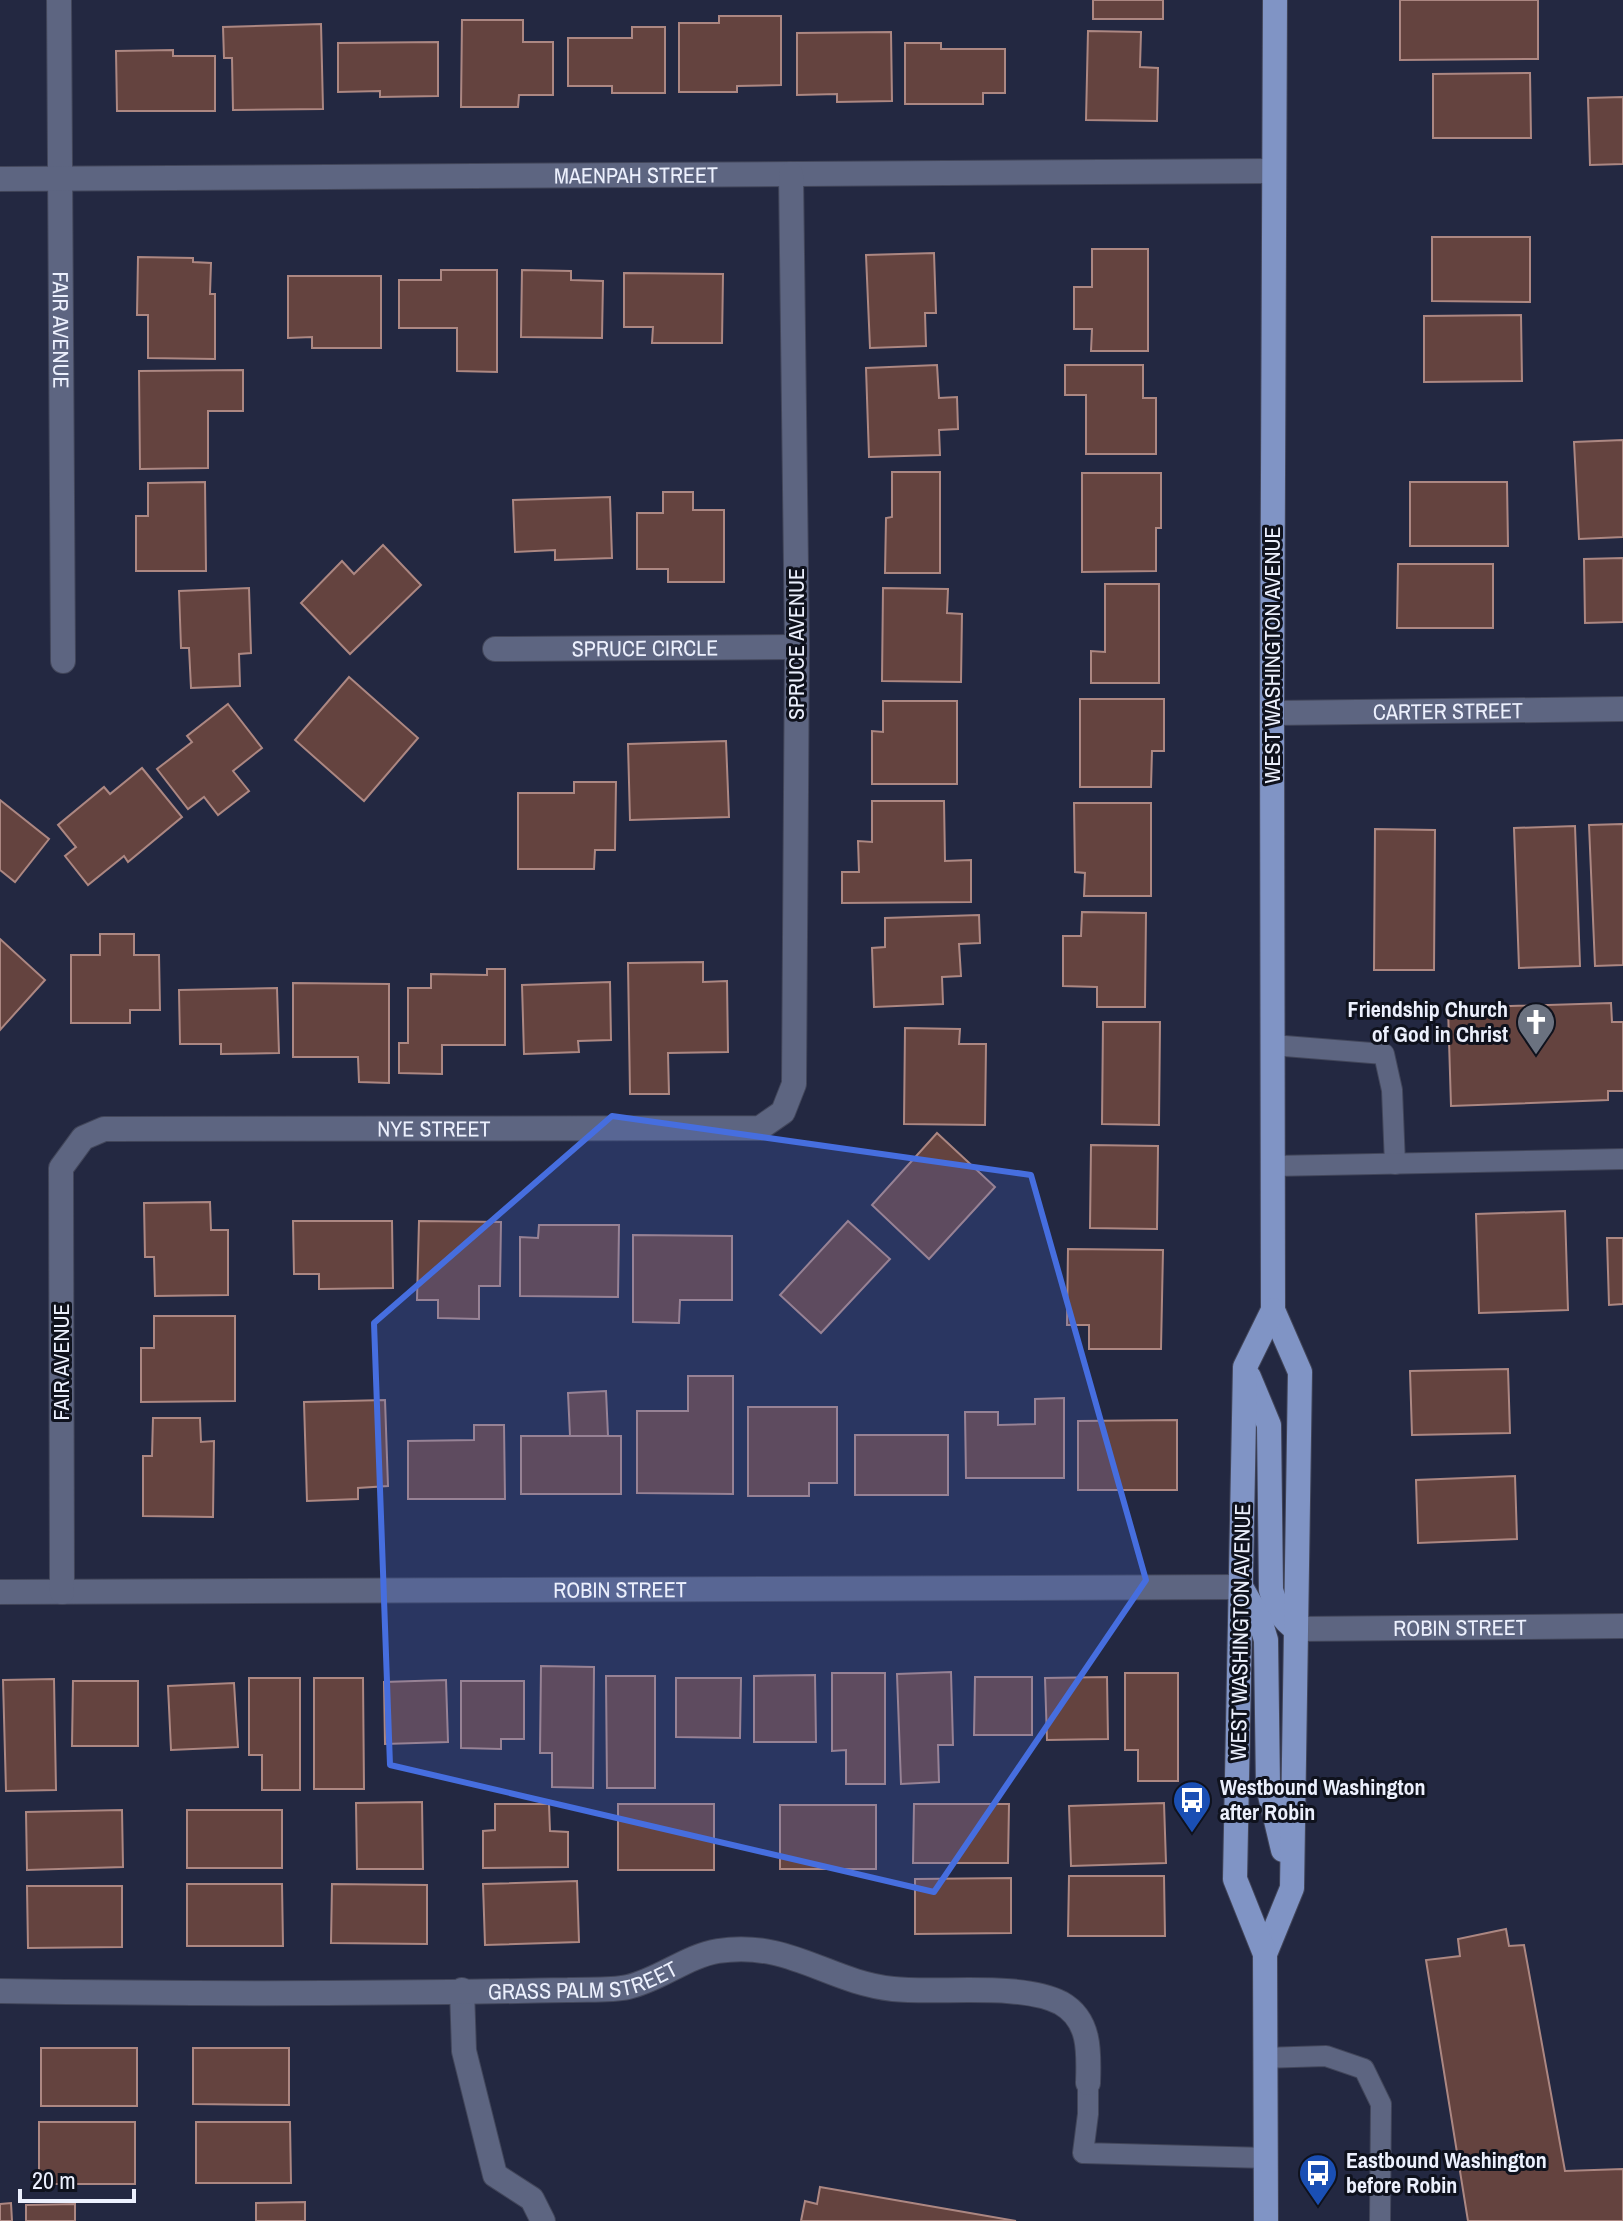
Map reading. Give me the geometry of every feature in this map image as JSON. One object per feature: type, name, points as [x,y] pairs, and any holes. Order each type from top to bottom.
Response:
[{"type":"main road","name":"WEST WASHINGTON AVENUE","points":[[1265,1954],[1292,1888],[1300,1372],[1273,1310],[1275,0]]},
{"type":"main road","name":"WEST WASHINGTON AVENUE","points":[[1266,2221],[1265,1954],[1235,1879],[1245,1367],[1273,1310]]},
{"type":"main road","points":[[1245,1367],[1269,1425],[1271,1590],[1277,1610],[1296,1629]]},
{"type":"main road","points":[[1240,1587],[1260,1620],[1266,1640],[1268,1787],[1292,1888]]},
{"type":"street","name":"FAIR AVENUE","points":[[59,0],[63,661]]},
{"type":"street","name":"MAENPAH STREET","points":[[0,179],[1274,171]]},
{"type":"street","name":"SPRUCE AVENUE","points":[[783,1112],[794,1084],[797,647],[791,174]]},
{"type":"street","name":"SPRUCE CIRCLE","points":[[495,649],[797,647]]},
{"type":"street","name":"CARTER STREET","points":[[1272,713],[1623,709]]},
{"type":"street","name":"NYE STREET","points":[[83,1138],[104,1129],[760,1128],[783,1112]]},
{"type":"street","name":"FAIR AVENUE","points":[[62,1592],[61,1168],[83,1138]]},
{"type":"street","name":"ROBIN STREET","points":[[0,1592],[1240,1587]]},
{"type":"street","name":"ROBIN STREET","points":[[1296,1629],[1623,1626]]},
{"type":"street","name":"GRASS PALM STREET","points":[[0,1991],[169,1993],[628,1987],[716,1952],[761,1949],[804,1960],[842,1977],[892,1989],[1032,1994],[1061,2004],[1084,2025],[1089,2053],[1088,2083]]},
{"type":"street","points":[[462,1990],[464,2051],[495,2175],[532,2199],[543,2221]]},
{"type":"lane","points":[[1272,1045],[1384,1054],[1392,1090],[1395,1164]]},
{"type":"lane","points":[[1273,1166],[1623,1159]]},
{"type":"lane","points":[[1265,2058],[1326,2056],[1364,2069],[1381,2104],[1380,2221]]},
{"type":"lane","points":[[1088,2083],[1083,2153],[1266,2158]]},
{"type":"highlighted area","points":[[612,1116],[1031,1175],[1146,1580],[934,1892],[390,1765],[374,1323]]},
{"type":"building","points":[[1093,0],[1163,0],[1163,19],[1093,19]]},
{"type":"building","points":[[1400,0],[1538,0],[1538,59],[1400,60]]},
{"type":"building","points":[[719,16],[781,16],[781,85],[737,86],[737,92],[679,92],[679,23],[719,23]]},
{"type":"building","points":[[462,20],[523,20],[523,42],[553,42],[553,95],[519,95],[518,107],[461,107]]},
{"type":"building","points":[[321,24],[323,109],[233,110],[232,58],[224,58],[223,27]]},
{"type":"building","points":[[632,27],[665,27],[665,93],[612,93],[612,86],[568,86],[568,38],[632,38]]},
{"type":"building","points":[[1088,31],[1141,32],[1140,67],[1158,68],[1157,121],[1086,120]]},
{"type":"building","points":[[891,32],[892,101],[837,102],[837,94],[797,95],[797,33]]},
{"type":"building","points":[[438,42],[438,96],[380,97],[380,91],[338,92],[338,43]]},
{"type":"building","points":[[905,43],[941,43],[941,49],[1005,49],[1005,93],[983,93],[983,104],[905,104]]},
{"type":"building","points":[[173,50],[173,56],[215,56],[215,111],[117,111],[116,51]]},
{"type":"building","points":[[1530,73],[1531,138],[1433,138],[1433,74]]},
{"type":"building","points":[[1623,97],[1623,164],[1590,165],[1588,98]]},
{"type":"building","points":[[1432,237],[1530,237],[1530,302],[1432,301]]},
{"type":"building","points":[[1092,249],[1148,249],[1148,351],[1091,351],[1092,329],[1074,329],[1074,287],[1092,287]]},
{"type":"building","points":[[934,253],[936,313],[925,313],[926,346],[870,348],[866,255]]},
{"type":"building","points":[[138,257],[193,258],[193,262],[211,263],[210,294],[215,294],[215,359],[148,358],[148,315],[137,315]]},
{"type":"building","points":[[441,270],[497,270],[497,372],[457,371],[457,328],[399,328],[399,280],[441,280]]},
{"type":"building","points":[[522,270],[571,271],[571,280],[603,281],[602,338],[521,337]]},
{"type":"building","points":[[624,273],[723,274],[722,343],[652,343],[653,327],[624,327]]},
{"type":"building","points":[[288,276],[381,276],[381,348],[312,348],[312,337],[288,338]]},
{"type":"building","points":[[1521,315],[1522,381],[1424,382],[1424,316]]},
{"type":"building","points":[[937,365],[939,398],[957,397],[958,429],[939,430],[940,455],[869,457],[866,368]]},
{"type":"building","points":[[1065,365],[1143,365],[1143,398],[1156,398],[1156,454],[1086,454],[1086,395],[1065,395]]},
{"type":"building","points":[[243,370],[243,411],[208,411],[208,468],[140,469],[139,371]]},
{"type":"building","points":[[1623,440],[1623,537],[1579,539],[1574,442]]},
{"type":"building","points":[[892,472],[940,472],[940,573],[885,573],[886,518],[892,517]]},
{"type":"building","points":[[1082,473],[1161,473],[1161,528],[1156,528],[1156,571],[1082,572]]},
{"type":"building","points":[[205,482],[206,571],[136,571],[136,516],[148,516],[148,483]]},
{"type":"building","points":[[1410,482],[1507,482],[1508,546],[1410,546]]},
{"type":"building","points":[[663,492],[693,492],[693,510],[724,510],[724,582],[668,582],[668,569],[637,569],[637,513],[663,513]]},
{"type":"building","points":[[610,497],[612,558],[555,560],[555,550],[515,552],[513,500]]},
{"type":"building","points":[[383,545],[421,585],[350,654],[301,603],[342,561],[354,574]]},
{"type":"building","points":[[1623,558],[1623,622],[1585,623],[1584,559]]},
{"type":"building","points":[[1398,564],[1493,564],[1493,628],[1397,628]]},
{"type":"building","points":[[1105,584],[1159,584],[1159,683],[1091,683],[1091,651],[1105,652]]},
{"type":"building","points":[[249,588],[251,653],[239,654],[240,686],[191,688],[189,648],[181,648],[179,591]]},
{"type":"building","points":[[883,588],[948,589],[947,613],[962,614],[961,682],[882,681]]},
{"type":"building","points":[[349,677],[418,738],[364,801],[295,740]]},
{"type":"building","points":[[1080,699],[1164,699],[1164,751],[1152,751],[1151,787],[1080,787]]},
{"type":"building","points":[[883,701],[957,701],[957,784],[872,784],[872,731],[883,732]]},
{"type":"building","points":[[228,704],[262,748],[233,771],[249,791],[218,815],[204,797],[188,809],[157,769],[192,742],[187,736]]},
{"type":"building","points":[[726,741],[729,817],[630,820],[628,744]]},
{"type":"building","points":[[142,768],[182,817],[128,862],[124,856],[88,885],[65,856],[76,847],[58,825],[104,787],[110,794]]},
{"type":"building","points":[[574,782],[616,782],[615,850],[595,850],[594,869],[518,869],[518,793],[574,793]]},
{"type":"building","points":[[0,800],[49,839],[15,882],[0,870]]},
{"type":"building","points":[[872,801],[944,801],[945,861],[971,860],[971,902],[842,903],[842,872],[859,872],[858,841],[872,842]]},
{"type":"building","points":[[1074,803],[1151,803],[1151,896],[1084,896],[1085,873],[1075,872]]},
{"type":"building","points":[[1623,824],[1623,965],[1595,966],[1589,825]]},
{"type":"building","points":[[1575,826],[1580,966],[1519,968],[1514,828]]},
{"type":"building","points":[[1375,829],[1435,830],[1434,970],[1374,970]]},
{"type":"building","points":[[1082,912],[1146,913],[1145,1007],[1097,1007],[1097,987],[1063,986],[1063,936],[1081,936]]},
{"type":"building","points":[[979,915],[980,943],[959,944],[961,976],[942,977],[943,1004],[874,1007],[872,948],[885,947],[885,918]]},
{"type":"building","points":[[100,934],[134,934],[134,955],[159,955],[160,1010],[130,1010],[130,1023],[71,1023],[71,955],[100,955]]},
{"type":"building","points":[[0,939],[45,980],[0,1030]]},
{"type":"building","points":[[703,962],[703,982],[727,981],[728,1052],[668,1053],[669,1094],[630,1094],[628,963]]},
{"type":"building","points":[[487,969],[505,969],[505,1045],[442,1045],[442,1074],[399,1073],[399,1043],[408,1043],[408,988],[431,988],[431,974],[487,975]]},
{"type":"building","points":[[610,982],[611,1040],[578,1041],[579,1052],[524,1054],[522,985]]},
{"type":"building","points":[[293,983],[389,984],[389,1083],[359,1082],[358,1057],[293,1057]]},
{"type":"building","points":[[277,988],[279,1053],[221,1054],[221,1044],[180,1044],[179,990]]},
{"type":"building","name":"Friendship Church of God in Christ","points":[[1611,1003],[1612,1022],[1623,1022],[1623,1091],[1608,1091],[1608,1100],[1451,1106],[1448,1008]]},
{"type":"building","points":[[1103,1022],[1160,1022],[1159,1125],[1102,1124]]},
{"type":"building","points":[[905,1028],[960,1029],[959,1044],[986,1044],[985,1125],[904,1124]]},
{"type":"building","points":[[937,1133],[995,1187],[929,1259],[872,1205]]},
{"type":"building","points":[[1091,1145],[1158,1146],[1157,1229],[1090,1228]]},
{"type":"building","points":[[210,1202],[211,1230],[228,1230],[228,1295],[155,1296],[154,1257],[145,1257],[144,1203]]},
{"type":"building","points":[[1565,1211],[1568,1310],[1479,1313],[1476,1214]]},
{"type":"building","points":[[293,1221],[392,1221],[393,1288],[319,1289],[319,1274],[294,1274]]},
{"type":"building","points":[[419,1221],[501,1222],[500,1286],[479,1286],[479,1319],[438,1318],[438,1300],[417,1300]]},
{"type":"building","points":[[848,1221],[890,1259],[821,1333],[780,1295]]},
{"type":"building","points":[[539,1225],[619,1225],[618,1297],[520,1296],[520,1237],[538,1238]]},
{"type":"building","points":[[633,1235],[732,1236],[732,1300],[680,1300],[679,1323],[633,1322]]},
{"type":"building","points":[[1607,1238],[1623,1238],[1623,1304],[1609,1305]]},
{"type":"building","points":[[1068,1249],[1163,1250],[1161,1349],[1089,1349],[1089,1325],[1067,1325]]},
{"type":"building","points":[[154,1316],[235,1316],[235,1401],[141,1402],[141,1348],[154,1348]]},
{"type":"building","points":[[1508,1369],[1510,1433],[1412,1435],[1410,1371]]},
{"type":"building","points":[[688,1376],[733,1376],[733,1494],[637,1493],[637,1411],[688,1411]]},
{"type":"building","points":[[606,1391],[608,1436],[570,1436],[568,1393]]},
{"type":"building","points":[[1064,1398],[1064,1478],[966,1478],[965,1412],[998,1412],[998,1425],[1035,1424],[1035,1399]]},
{"type":"building","points":[[385,1400],[388,1486],[358,1488],[358,1499],[307,1501],[304,1402]]},
{"type":"building","points":[[748,1407],[837,1407],[837,1483],[809,1483],[809,1496],[748,1496]]},
{"type":"building","points":[[153,1418],[200,1418],[201,1442],[214,1441],[213,1517],[143,1516],[143,1456],[152,1456]]},
{"type":"building","points":[[1177,1420],[1177,1490],[1078,1490],[1078,1421]]},
{"type":"building","points":[[474,1425],[504,1425],[505,1499],[408,1499],[408,1441],[474,1440]]},
{"type":"building","points":[[855,1435],[948,1435],[948,1495],[855,1495]]},
{"type":"building","points":[[521,1436],[621,1436],[621,1494],[521,1494]]},
{"type":"building","points":[[1515,1476],[1517,1539],[1418,1543],[1416,1480]]},
{"type":"building","points":[[541,1666],[594,1667],[593,1788],[552,1787],[552,1753],[540,1753]]},
{"type":"building","points":[[951,1672],[953,1745],[938,1745],[939,1782],[901,1784],[897,1674]]},
{"type":"building","points":[[832,1673],[885,1673],[885,1784],[846,1784],[846,1750],[832,1751]]},
{"type":"building","points":[[1125,1673],[1178,1673],[1178,1781],[1138,1781],[1138,1750],[1125,1750]]},
{"type":"building","points":[[815,1675],[816,1742],[754,1742],[754,1676]]},
{"type":"building","points":[[606,1676],[655,1676],[655,1788],[607,1788]]},
{"type":"building","points":[[975,1677],[1032,1677],[1032,1735],[974,1735]]},
{"type":"building","points":[[1107,1677],[1108,1739],[1047,1740],[1045,1678]]},
{"type":"building","points":[[249,1678],[300,1678],[300,1790],[262,1790],[262,1755],[249,1755]]},
{"type":"building","points":[[314,1678],[363,1678],[364,1789],[314,1789]]},
{"type":"building","points":[[676,1678],[741,1678],[740,1738],[676,1737]]},
{"type":"building","points":[[54,1679],[56,1790],[6,1791],[3,1680]]},
{"type":"building","points":[[446,1680],[448,1742],[385,1744],[384,1682]]},
{"type":"building","points":[[73,1681],[138,1681],[138,1746],[72,1746]]},
{"type":"building","points":[[461,1681],[524,1681],[524,1739],[501,1739],[501,1749],[461,1748]]},
{"type":"building","points":[[234,1683],[238,1747],[171,1750],[168,1686]]},
{"type":"building","points":[[422,1802],[423,1869],[357,1869],[356,1803]]},
{"type":"building","points":[[1164,1803],[1166,1863],[1071,1866],[1069,1806]]},
{"type":"building","points":[[495,1804],[549,1804],[550,1831],[568,1832],[568,1867],[483,1868],[483,1831],[495,1830]]},
{"type":"building","points":[[618,1804],[714,1804],[714,1870],[618,1870]]},
{"type":"building","points":[[914,1804],[1009,1804],[1008,1863],[913,1863]]},
{"type":"building","points":[[780,1805],[876,1805],[876,1869],[780,1869]]},
{"type":"building","points":[[122,1810],[123,1867],[27,1870],[26,1812]]},
{"type":"building","points":[[187,1810],[282,1810],[282,1868],[187,1868]]},
{"type":"building","points":[[1069,1876],[1164,1876],[1165,1936],[1068,1936]]},
{"type":"building","points":[[1011,1878],[1011,1933],[915,1934],[915,1879]]},
{"type":"building","points":[[577,1881],[579,1942],[485,1945],[483,1884]]},
{"type":"building","points":[[187,1884],[282,1884],[283,1946],[187,1946]]},
{"type":"building","points":[[332,1884],[427,1885],[427,1944],[331,1943]]},
{"type":"building","points":[[27,1886],[122,1886],[122,1947],[28,1948]]},
{"type":"building","points":[[1506,1929],[1509,1946],[1524,1945],[1565,2171],[1623,2169],[1623,2221],[1468,2221],[1426,1960],[1460,1956],[1458,1939]]},
{"type":"building","points":[[41,2048],[137,2048],[137,2106],[41,2106]]},
{"type":"building","points":[[193,2048],[289,2048],[289,2105],[193,2104]]},
{"type":"building","points":[[39,2122],[135,2122],[135,2184],[39,2184]]},
{"type":"building","points":[[196,2122],[290,2122],[291,2183],[196,2183]]},
{"type":"building","points":[[820,2187],[1016,2221],[801,2221],[805,2201],[817,2204]]},
{"type":"building","points":[[305,2202],[305,2221],[256,2221],[256,2203]]},
{"type":"building","points":[[11,2203],[12,2221],[0,2221],[0,2204]]},
{"type":"building","points":[[75,2204],[75,2221],[26,2221],[26,2205]]},
{"type":"place","name":"Friendship Church of God in Christ","points":[[1536,1056]]},
{"type":"place","name":"Westbound Washington after Robin","points":[[1192,1834]]},
{"type":"place","name":"Eastbound Washington before Robin","points":[[1318,2207]]}]
